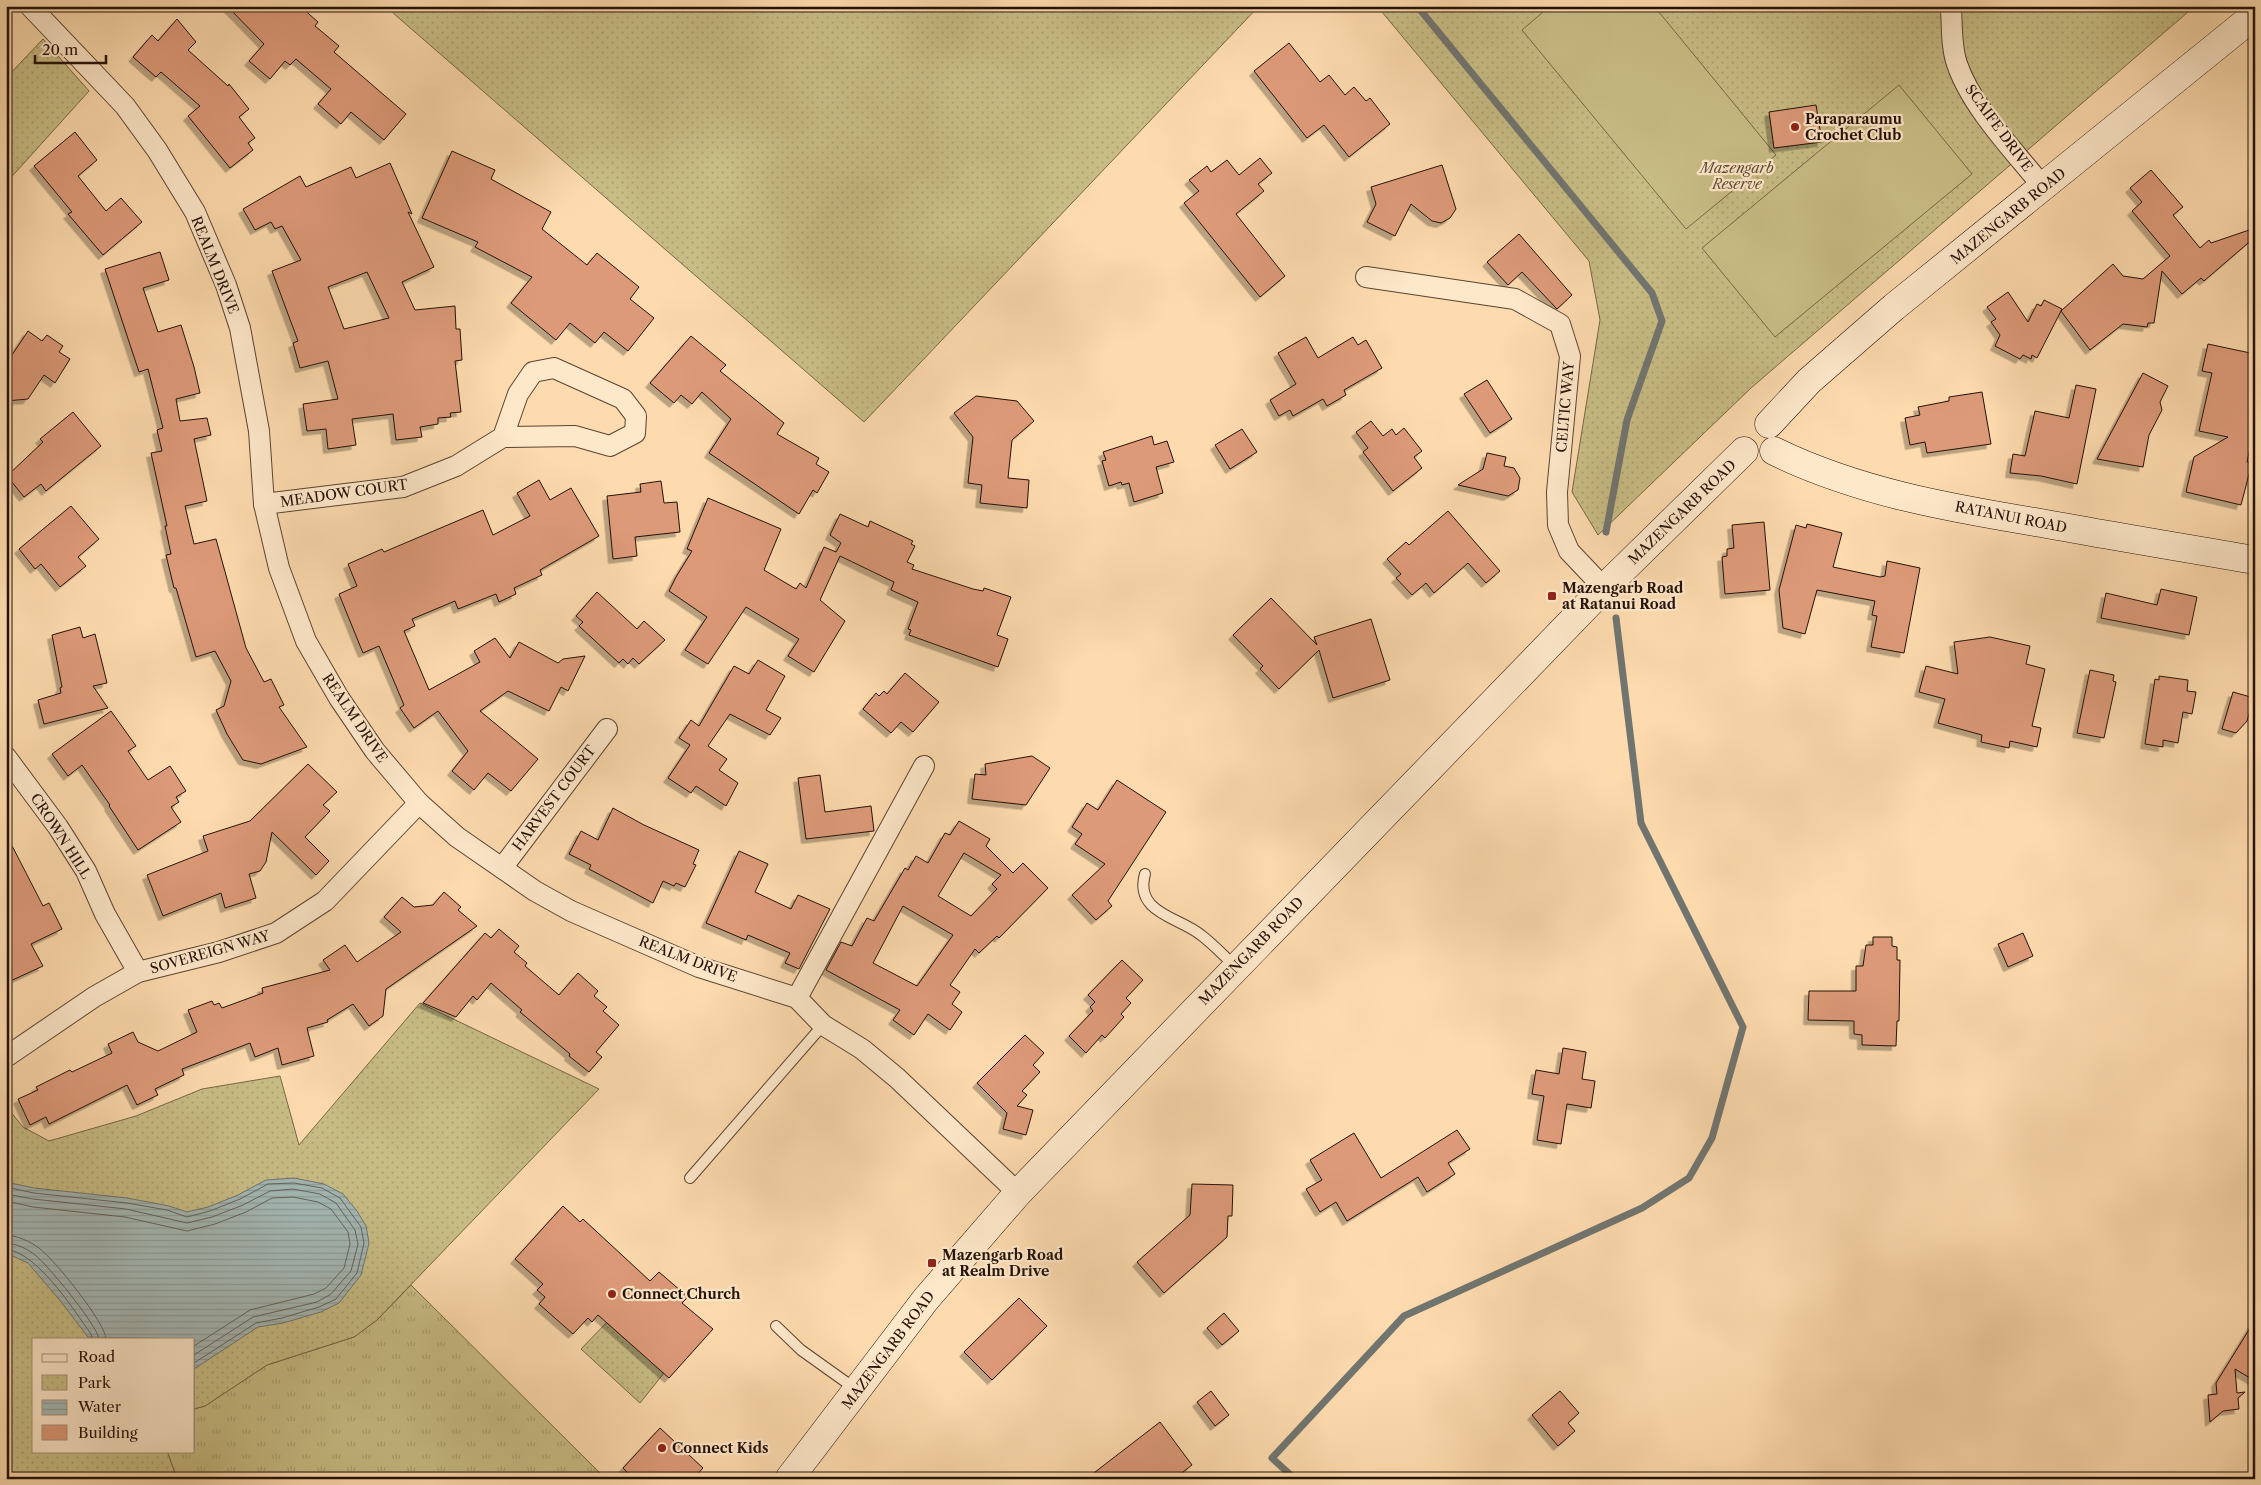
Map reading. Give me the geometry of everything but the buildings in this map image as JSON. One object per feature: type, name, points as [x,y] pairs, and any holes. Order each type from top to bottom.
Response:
[{"type":"main road","name":"MAZENGARB ROAD","points":[[1774,451],[1765,458],[1759,459],[1753,458],[1744,451],[1741,439],[1746,427],[1757,422],[1769,424],[1809,381],[1839,354],[2255,15]]},
{"type":"main road","points":[[1769,424],[1777,434],[1778,440],[1774,451]]},
{"type":"main road","name":"MAZENGARB ROAD","points":[[789,1479],[926,1299],[1018,1193],[1235,966],[1604,588],[1744,451]]},
{"type":"main road","name":"RATANUI ROAD","points":[[1774,451],[1808,468],[1884,492],[1993,515],[2255,560]]},
{"type":"street","name":"REALM DRIVE","points":[[30,6],[125,106],[157,150],[195,212],[226,285],[240,328],[259,431],[264,504],[279,568],[306,641],[339,698],[375,752],[419,803],[457,837],[535,891],[571,911],[699,967],[797,998],[823,1026],[862,1049],[897,1078],[1018,1193]]},
{"type":"street","name":"SCAIFE DRIVE","points":[[1951,6],[1956,62],[1965,84],[1986,116],[2044,188]]},
{"type":"street","name":"CELTIC WAY","points":[[1366,277],[1515,299],[1560,324],[1570,356],[1557,492],[1558,525],[1569,551],[1604,588]]},
{"type":"street","points":[[554,368],[623,399],[636,416],[635,433],[610,446],[576,436],[503,437],[518,394],[533,372],[554,368]]},
{"type":"street","name":"MEADOW COURT","points":[[264,504],[403,487],[456,466],[503,437]]},
{"type":"street","name":"HARVEST COURT","points":[[502,868],[607,729]]},
{"type":"street","name":"CROWN HILL","points":[[6,757],[58,827],[86,871],[106,914],[138,972]]},
{"type":"street","points":[[797,998],[924,766]]},
{"type":"street","name":"SOVEREIGN WAY","points":[[6,1058],[94,997],[138,972],[219,952],[276,933],[325,901],[419,803]]},
{"type":"lane","points":[[1145,874],[1142,882],[1144,893],[1157,912],[1200,934],[1235,966]]},
{"type":"lane","points":[[690,1178],[823,1026]]},
{"type":"lane","points":[[776,1326],[800,1350],[858,1390]]},
{"type":"green space","points":[[385,6],[1259,6],[864,422]]},
{"type":"green space","name":"Mazengarb Reserve","points":[[1377,6],[2195,6],[1751,388],[1598,535],[1572,492],[1600,320],[1589,261]]},
{"type":"green space","points":[[1550,6],[1654,6],[1776,155],[1686,229],[1522,30]]},
{"type":"green space","points":[[43,39],[89,91],[6,183],[6,78]]},
{"type":"green space","points":[[1899,85],[1972,174],[1775,337],[1702,248]]},
{"type":"green space","points":[[420,1003],[599,1089],[377,1320],[354,1337],[267,1365],[205,1406],[195,1409],[195,1338],[32,1338],[32,1452],[167,1452],[177,1479],[6,1479],[6,1106],[23,1127],[49,1141],[136,1116],[202,1089],[280,1076],[299,1145]]},
{"type":"green space","points":[[411,1285],[606,1479],[177,1479],[167,1452],[195,1452],[195,1409],[205,1406],[267,1365],[354,1337],[377,1320]]},
{"type":"green space","points":[[610,1319],[664,1373],[640,1403],[581,1349]]},
{"type":"water","points":[[294,1178],[324,1184],[343,1194],[366,1226],[369,1243],[361,1275],[339,1303],[321,1312],[283,1323],[258,1327],[195,1368],[195,1338],[88,1337],[28,1263],[6,1253],[6,1182],[34,1188],[127,1198],[169,1206],[187,1212],[208,1207],[238,1195],[266,1180]]},
{"type":"waterway","points":[[1417,6],[1652,293],[1662,321],[1627,420],[1606,532]]},
{"type":"waterway","points":[[1295,1479],[1272,1458],[1404,1316],[1642,1208],[1689,1178],[1712,1138],[1743,1027],[1641,823],[1616,618]]},
{"type":"place","name":"Paraparaumu Crochet Club","points":[[1795,127]]},
{"type":"place","name":"Mazengarb Road at Ratanui Road","points":[[1552,596]]},
{"type":"place","name":"Mazengarb Road at Realm Drive","points":[[932,1263]]},
{"type":"place","name":"Connect Church","points":[[612,1294]]},
{"type":"place","name":"Connect Kids","points":[[662,1448]]}]
